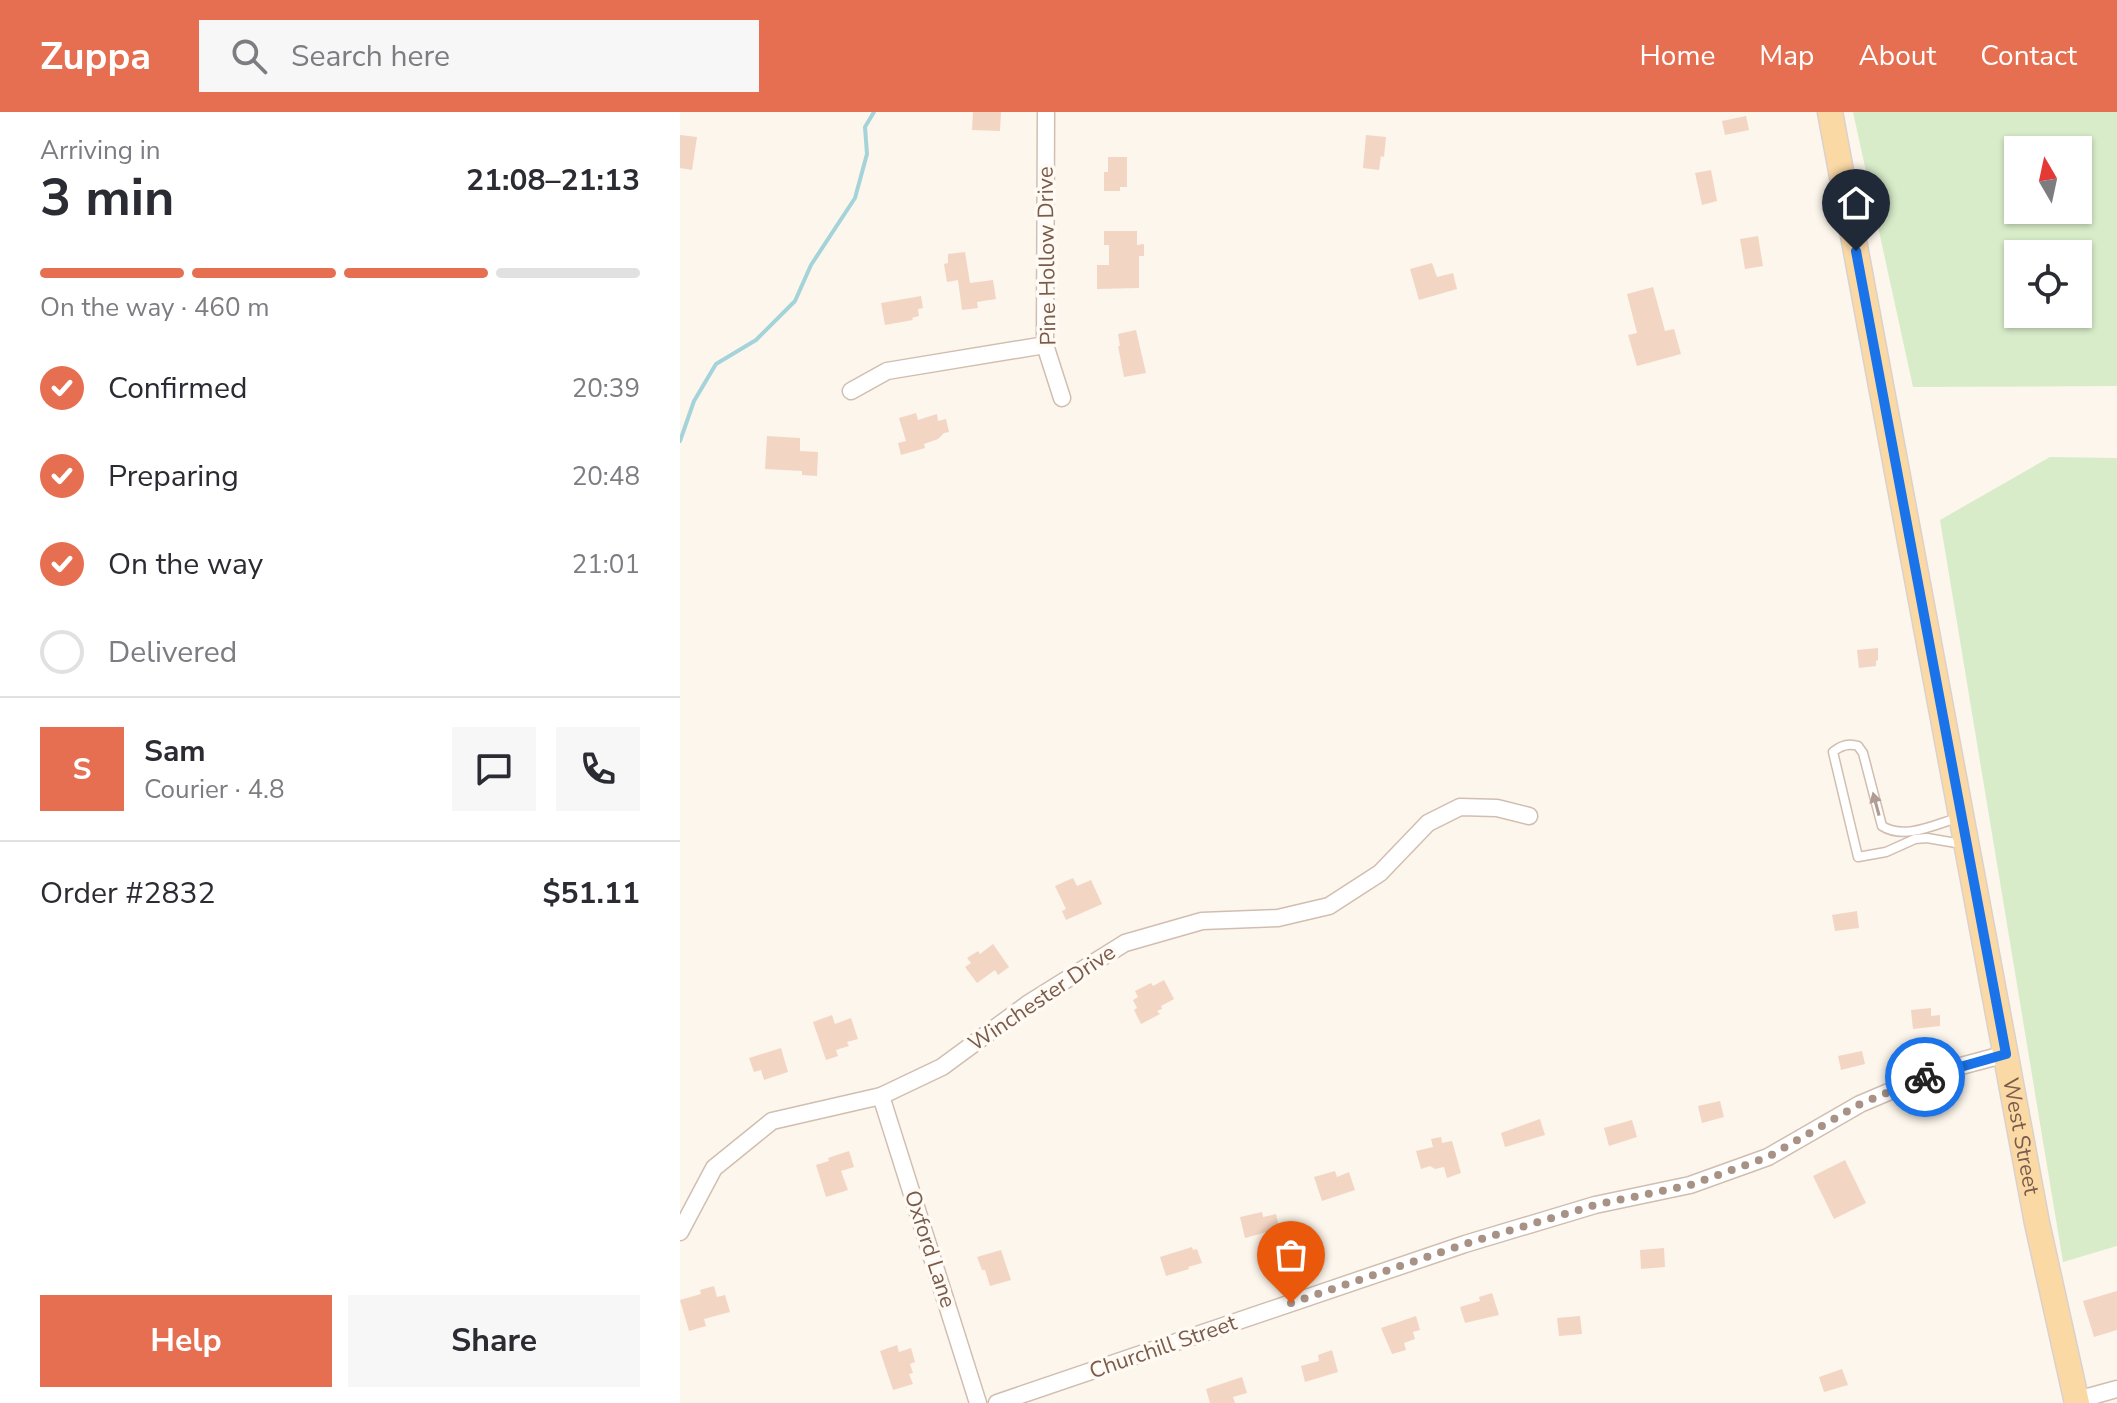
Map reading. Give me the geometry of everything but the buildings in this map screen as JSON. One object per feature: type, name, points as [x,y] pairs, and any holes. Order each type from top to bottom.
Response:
[{"type":"main road","name":"West Street","points":[[1830,112],[2043,1252],[2077,1402]]},
{"type":"street","name":"Pine Hollow Drive","points":[[1046,112],[1045,345],[1062,398]]},
{"type":"street","points":[[851,391],[887,371],[1045,345]]},
{"type":"street","name":"Winchester Drive","points":[[680,1232],[714,1168],[772,1121],[881,1096],[942,1067],[1029,1003],[1125,943],[1202,921],[1278,918],[1329,906],[1380,873],[1428,823],[1460,807],[1497,808],[1529,816]]},
{"type":"street","name":"Churchill Street","points":[[997,1403],[1465,1244],[1595,1205],[1690,1185],[1768,1157],[1860,1104],[1931,1074],[2006,1054]]},
{"type":"street","name":"Oxford Lane","points":[[881,1096],[978,1403]]},
{"type":"street","points":[[2077,1402],[2117,1389]]},
{"type":"lane","points":[[1962,816],[1922,828],[1891,832],[1882,826],[1863,753],[1858,746],[1850,744],[1833,752],[1858,857],[1886,852],[1915,839],[1927,838],[1968,846]]},
{"type":"green space","points":[[1853,112],[2117,112],[2117,386],[1913,387]]},
{"type":"green space","points":[[2050,457],[2117,458],[2117,1246],[2063,1262],[1940,520]]},
{"type":"waterway","points":[[680,441],[694,401],[716,364],[756,340],[795,301],[811,265],[855,198],[867,154],[865,127],[874,112]]},
{"type":"way so far","points":[[1291,1303],[1465,1244],[1595,1205],[1690,1185],[1768,1157],[1860,1104],[1925,1077]]},
{"type":"route","points":[[1856,251],[2006,1054],[1925,1077]]}]
